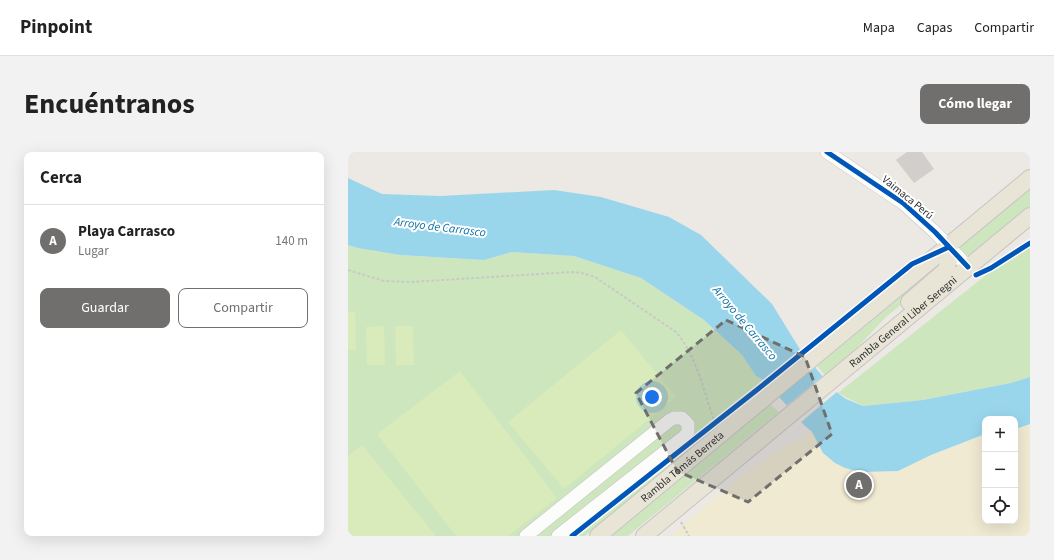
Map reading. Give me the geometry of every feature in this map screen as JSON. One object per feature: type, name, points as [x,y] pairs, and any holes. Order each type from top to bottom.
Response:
[{"type":"main road","points":[[877,343],[883,329],[890,319],[946,270],[950,257],[949,246],[1030,178]]},
{"type":"main road","name":"Rambla General Liber Seregni","points":[[644,536],[1030,216]]},
{"type":"main road","name":"Rambla Tomás Berreta","points":[[598,536],[949,246]]},
{"type":"street","name":"Vaimaca Perú","points":[[827,152],[904,203],[949,246],[968,267]]},
{"type":"street","points":[[526,536],[670,420],[674,418],[682,418],[688,424],[688,432],[685,436],[558,536]]},
{"type":"path","points":[[348,270],[384,281],[404,282],[570,272],[582,273],[596,277],[676,332],[683,340],[689,352],[715,423]]},
{"type":"path","points":[[708,428],[720,418]]},
{"type":"path","points":[[680,519],[690,536]]},
{"type":"highlighted area","points":[[726,320],[805,357],[832,434],[748,502],[677,471],[636,393]]},
{"type":"green space","points":[[1030,189],[1030,207],[969,255],[965,256],[957,250]]},
{"type":"green space","points":[[1030,240],[1030,377],[1011,383],[923,400],[863,406],[838,393]]},
{"type":"green space","points":[[348,245],[400,255],[484,260],[512,252],[574,256],[641,278],[704,320],[742,355],[756,376],[765,381],[755,389],[751,397],[585,536],[348,536]]},
{"type":"green space","points":[[941,263],[940,273],[886,317],[850,355],[825,375],[817,366]]},
{"type":"green space","points":[[355,311],[356,350],[348,350],[348,312]]},
{"type":"green space","points":[[384,326],[385,365],[367,365],[366,327]]},
{"type":"green space","points":[[395,326],[413,326],[414,365],[396,365]]},
{"type":"green space","points":[[621,330],[676,397],[564,489],[508,422]]},
{"type":"green space","points":[[460,371],[557,498],[508,536],[456,536],[377,434]]},
{"type":"green space","points":[[770,404],[779,412],[628,536],[609,536]]},
{"type":"green space","points":[[362,445],[436,536],[348,536],[348,456]]},
{"type":"sand","points":[[1030,424],[1030,536],[670,536],[738,479],[774,453],[812,432],[823,453],[898,471],[931,455],[982,435],[982,524],[1018,524],[1018,428]]},
{"type":"water","name":"Arroyo de Carrasco","points":[[348,178],[382,194],[441,196],[554,190],[601,197],[669,217],[701,235],[772,304],[801,351],[835,391],[846,399],[863,406],[923,400],[1011,383],[1030,377],[1030,424],[1018,428],[1018,416],[982,416],[982,435],[931,455],[898,471],[860,472],[845,468],[835,463],[823,453],[812,432],[765,381],[756,376],[742,355],[704,320],[641,278],[574,256],[512,252],[484,260],[400,255],[348,245]]},
{"type":"pier","points":[[803,350],[817,366],[778,397],[764,382]]},
{"type":"pier","points":[[824,375],[838,391],[800,423],[786,406]]},
{"type":"building","points":[[907,152],[922,152],[934,169],[914,183],[896,160]]},
{"type":"cycle path","points":[[827,152],[903,203],[935,232],[968,267]]},
{"type":"cycle path","points":[[976,275],[991,268],[1030,243]]},
{"type":"cycle path","points":[[572,536],[758,389],[912,264],[949,247]]},
{"type":"place","name":"Playa Carrasco","points":[[859,485]]}]
